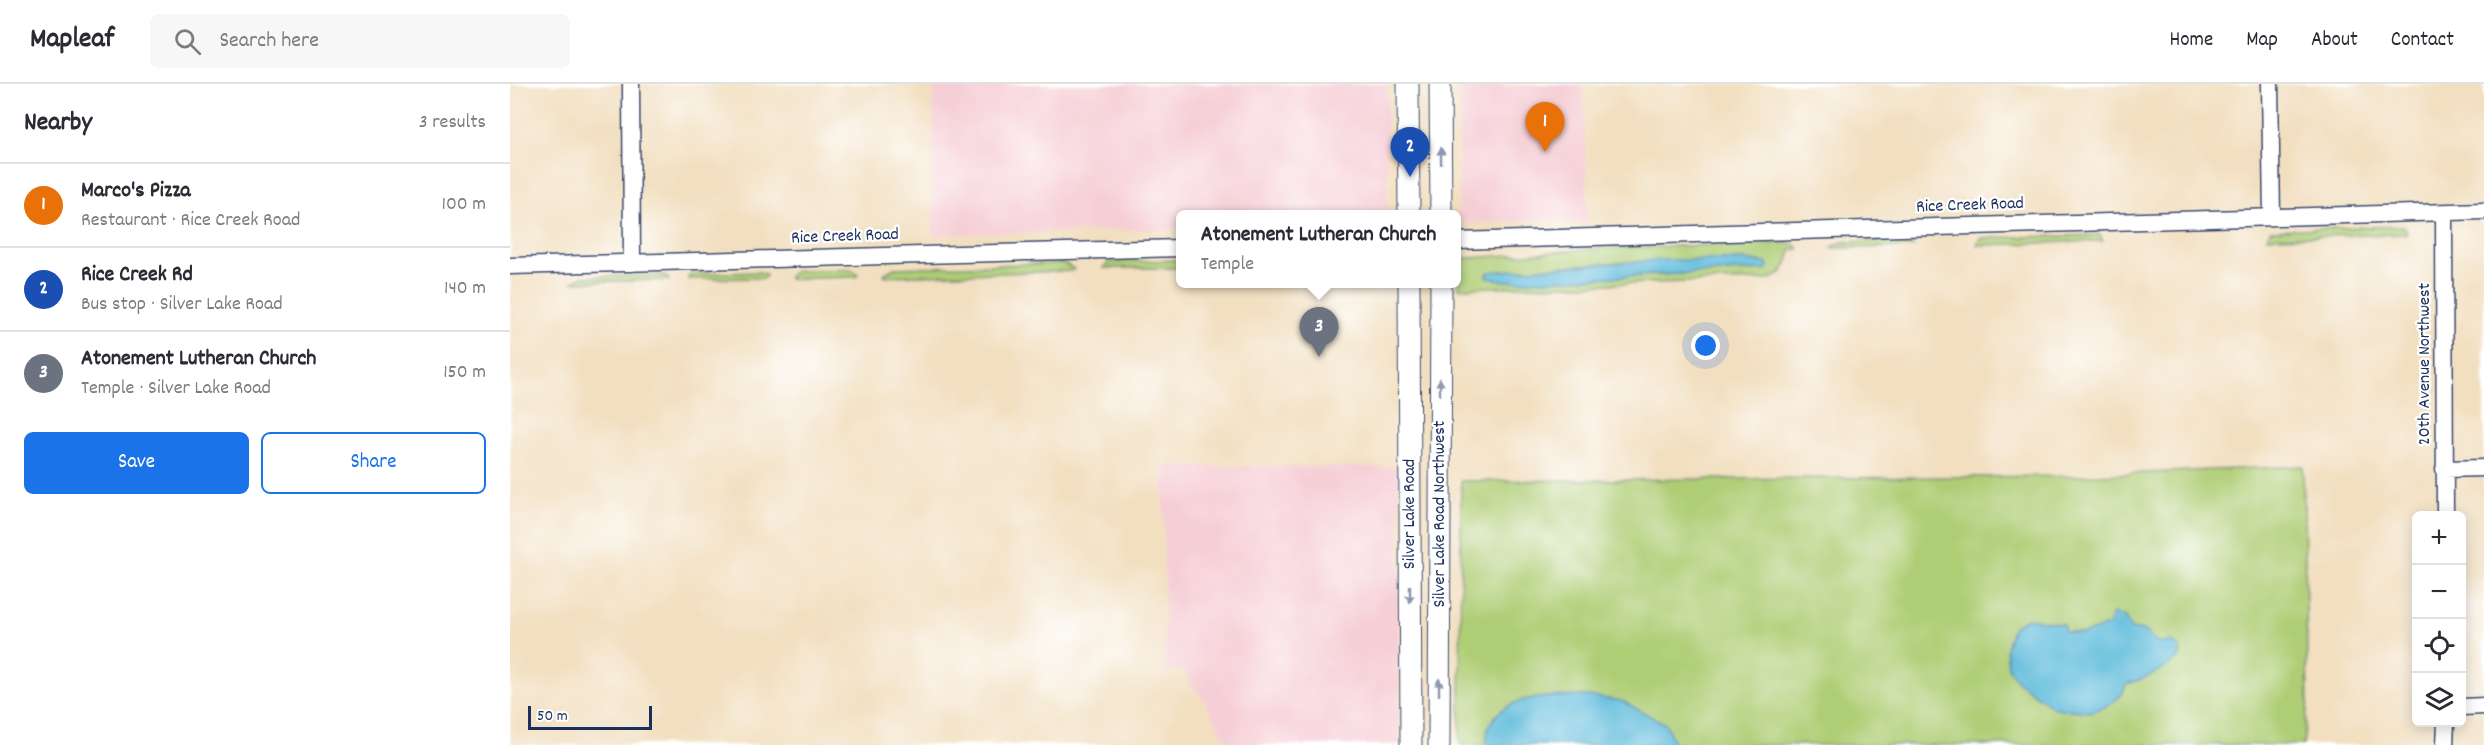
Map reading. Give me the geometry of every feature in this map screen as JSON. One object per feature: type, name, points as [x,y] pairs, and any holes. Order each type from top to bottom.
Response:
[{"type":"main road","points":[[1408,84],[1409,210]]},
{"type":"main road","points":[[1440,84],[1441,210]]},
{"type":"main road","name":"Silver Lake Road","points":[[1409,288],[1411,745]]},
{"type":"main road","name":"Silver Lake Road Northwest","points":[[1439,745],[1441,288]]},
{"type":"street","points":[[631,84],[632,263]]},
{"type":"street","points":[[2270,84],[2272,217]]},
{"type":"street","name":"Rice Creek Road","points":[[1461,241],[2484,212]]},
{"type":"street","name":"20th Avenue Northwest","points":[[2444,213],[2445,511]]},
{"type":"street","name":"Rice Creek Road","points":[[510,266],[1176,248]]},
{"type":"street","points":[[2444,469],[2484,468]]},
{"type":"street","points":[[2466,707],[2484,706]]},
{"type":"street","points":[[2445,745],[2446,727]]},
{"type":"shaded area","points":[[933,84],[1387,84],[1387,210],[1176,210],[1176,229],[933,235]]},
{"type":"shaded area","points":[[1583,84],[1588,222],[1551,220],[1467,223],[1461,220],[1461,210],[1458,210],[1460,87]]},
{"type":"shaded area","points":[[1163,466],[1399,467],[1399,745],[1229,745],[1203,698],[1191,685],[1186,671],[1165,670]]},
{"type":"green space","points":[[2404,226],[2407,234],[2267,237],[2270,230]]},
{"type":"green space","points":[[2100,235],[2103,241],[1977,245],[1980,238]]},
{"type":"green space","points":[[1910,240],[1913,247],[1831,248],[1842,242]]},
{"type":"green space","points":[[1788,243],[1796,245],[1799,249],[1791,250],[1786,266],[1780,274],[1765,280],[1461,288],[1461,259],[1607,248]],"holes":[[[1742,260],[1766,263],[1768,266],[1763,270],[1597,278],[1487,274],[1489,272],[1605,263]]]},
{"type":"green space","points":[[1176,260],[1176,268],[1103,268],[1109,262]]},
{"type":"green space","points":[[1064,263],[1074,269],[1071,271],[886,276],[884,274],[894,268]]},
{"type":"green space","points":[[851,269],[858,275],[855,277],[789,279],[788,277],[796,271]]},
{"type":"green space","points":[[761,272],[767,275],[764,278],[688,279],[690,274]]},
{"type":"green space","points":[[665,275],[669,280],[573,282],[581,277]]},
{"type":"green space","points":[[2303,466],[2308,702],[2303,745],[1460,745],[1461,481],[2076,476]]},
{"type":"water","points":[[1660,260],[1742,260],[1768,265],[1767,269],[1763,270],[1525,281],[1505,281],[1487,277],[1489,272]]},
{"type":"water","points":[[2113,613],[2125,618],[2131,629],[2144,631],[2159,644],[2172,641],[2181,650],[2179,658],[2148,677],[2126,684],[2123,693],[2110,705],[2089,712],[2054,708],[2017,681],[2008,668],[2006,648],[2013,626],[2027,618],[2063,624],[2065,631],[2083,634],[2108,626]]},
{"type":"water","points":[[1588,696],[1622,701],[1666,724],[1675,745],[1486,745],[1489,726],[1497,715],[1519,701],[1533,698]]},
{"type":"place","name":"Marco's Pizza","points":[[1545,152]]},
{"type":"place","name":"Rice Creek Rd","points":[[1410,177]]},
{"type":"place","name":"Atonement Lutheran Church","points":[[1319,357]]}]
